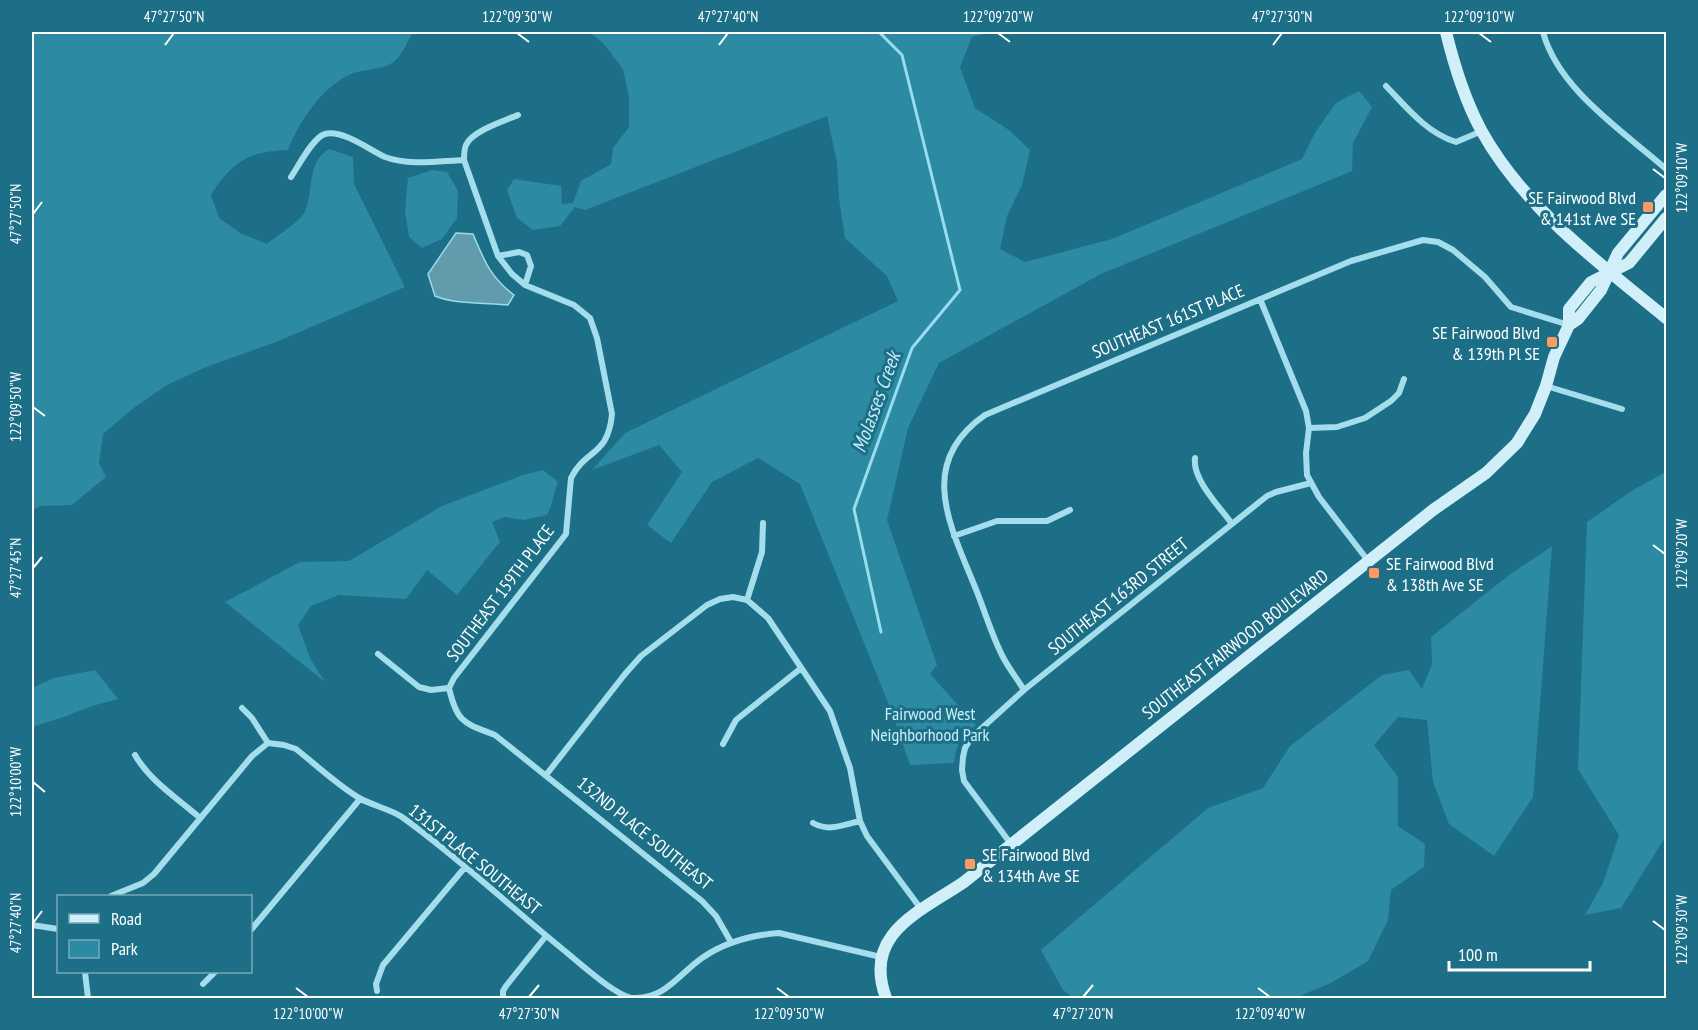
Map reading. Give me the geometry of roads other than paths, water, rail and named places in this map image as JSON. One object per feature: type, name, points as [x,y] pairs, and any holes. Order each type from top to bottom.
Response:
[{"type":"street","points":[[1446,32],[1452,58],[1482,131],[1524,190],[1559,228],[1666,318]]},
{"type":"street","points":[[1543,32],[1553,59],[1576,92],[1666,169]]},
{"type":"street","points":[[1386,86],[1430,130],[1443,138],[1456,142],[1482,131]]},
{"type":"street","points":[[291,177],[317,138],[325,134],[334,133],[350,138],[386,157],[398,160],[412,162],[464,160],[465,146],[470,139],[518,115]]},
{"type":"street","name":"SOUTHEAST 159TH PLACE","points":[[449,688],[454,678],[566,534],[571,478],[575,470],[602,446],[611,426],[612,414],[597,338],[590,318],[574,305],[525,285],[512,274],[498,256],[464,160]]},
{"type":"street","name":"SOUTHEAST FAIRWOOD BOULEVARD","points":[[1610,272],[1618,253],[1666,195]]},
{"type":"street","name":"SOUTHEAST FAIRWOOD BOULEVARD","points":[[881,957],[887,942],[899,926],[964,882],[1433,510],[1469,487],[1506,455],[1527,429],[1546,386],[1554,357],[1569,325],[1569,309],[1591,282],[1629,263],[1666,218]]},
{"type":"street","name":"SOUTHEAST 161ST PLACE","points":[[954,536],[944,496],[944,480],[948,462],[966,431],[985,415],[1351,261],[1423,240],[1438,243],[1453,250],[1485,277],[1511,307],[1569,325]]},
{"type":"street","points":[[498,256],[519,252],[527,255],[531,266],[525,285]]},
{"type":"street","points":[[1260,299],[1306,411],[1310,428],[1307,475],[1319,497],[1369,561]]},
{"type":"street","points":[[1310,428],[1337,427],[1365,418],[1399,393],[1404,379]]},
{"type":"street","points":[[1546,386],[1622,409]]},
{"type":"street","points":[[1195,458],[1194,466],[1199,480],[1232,524]]},
{"type":"street","name":"SOUTHEAST 163RD STREET","points":[[1011,845],[964,781],[963,757],[965,748],[972,737],[1024,690],[1267,496],[1311,483]]},
{"type":"street","points":[[1024,690],[1004,659],[954,536],[997,520],[1047,521],[1070,510]]},
{"type":"street","points":[[747,600],[762,552],[763,523]]},
{"type":"street","points":[[546,775],[641,656],[707,605],[720,599],[733,597],[747,600],[768,618],[830,711],[850,768],[860,821],[867,836],[921,909]]},
{"type":"street","points":[[378,654],[418,687],[431,690],[449,688]]},
{"type":"street","points":[[723,744],[736,720],[801,669]]},
{"type":"street","name":"132ND PLACE SOUTHEAST","points":[[449,688],[458,716],[467,723],[495,735],[702,901],[716,916],[731,942]]},
{"type":"street","points":[[116,895],[143,883],[154,874],[252,756],[268,743],[252,718],[242,708]]},
{"type":"street","name":"131ST PLACE SOUTHEAST","points":[[268,743],[296,749],[360,799],[400,815],[466,866],[546,936],[616,992],[632,998]]},
{"type":"street","points":[[135,755],[142,767],[153,778],[200,817]]},
{"type":"street","points":[[252,929],[360,799]]},
{"type":"street","points":[[813,823],[821,828],[831,829],[860,821]]},
{"type":"street","points":[[377,991],[376,984],[383,964],[466,866]]},
{"type":"street","points":[[32,925],[57,928]]},
{"type":"street","points":[[632,998],[661,993],[702,958],[731,942],[779,933],[881,957],[880,973],[886,999]]},
{"type":"street","points":[[503,999],[506,986],[546,936]]},
{"type":"street","points":[[85,973],[87,999]]},
{"type":"street","points":[[203,984],[214,973]]},
{"type":"waterway","name":"Molasses Creek","points":[[879,32],[902,55],[960,290],[912,348],[854,509],[881,632]]},
{"type":"place","name":"SE Fairwood Blvd & 141st Ave SE","points":[[1648,207]]},
{"type":"place","name":"SE Fairwood Blvd & 139th Pl SE","points":[[1552,342]]},
{"type":"place","name":"SE Fairwood Blvd & 138th Ave SE","points":[[1374,573]]},
{"type":"place","name":"SE Fairwood Blvd & 134th Ave SE","points":[[970,864]]},
{"type":"park label","name":"Fairwood West Neighborhood Park","points":[[930,723]]}]
